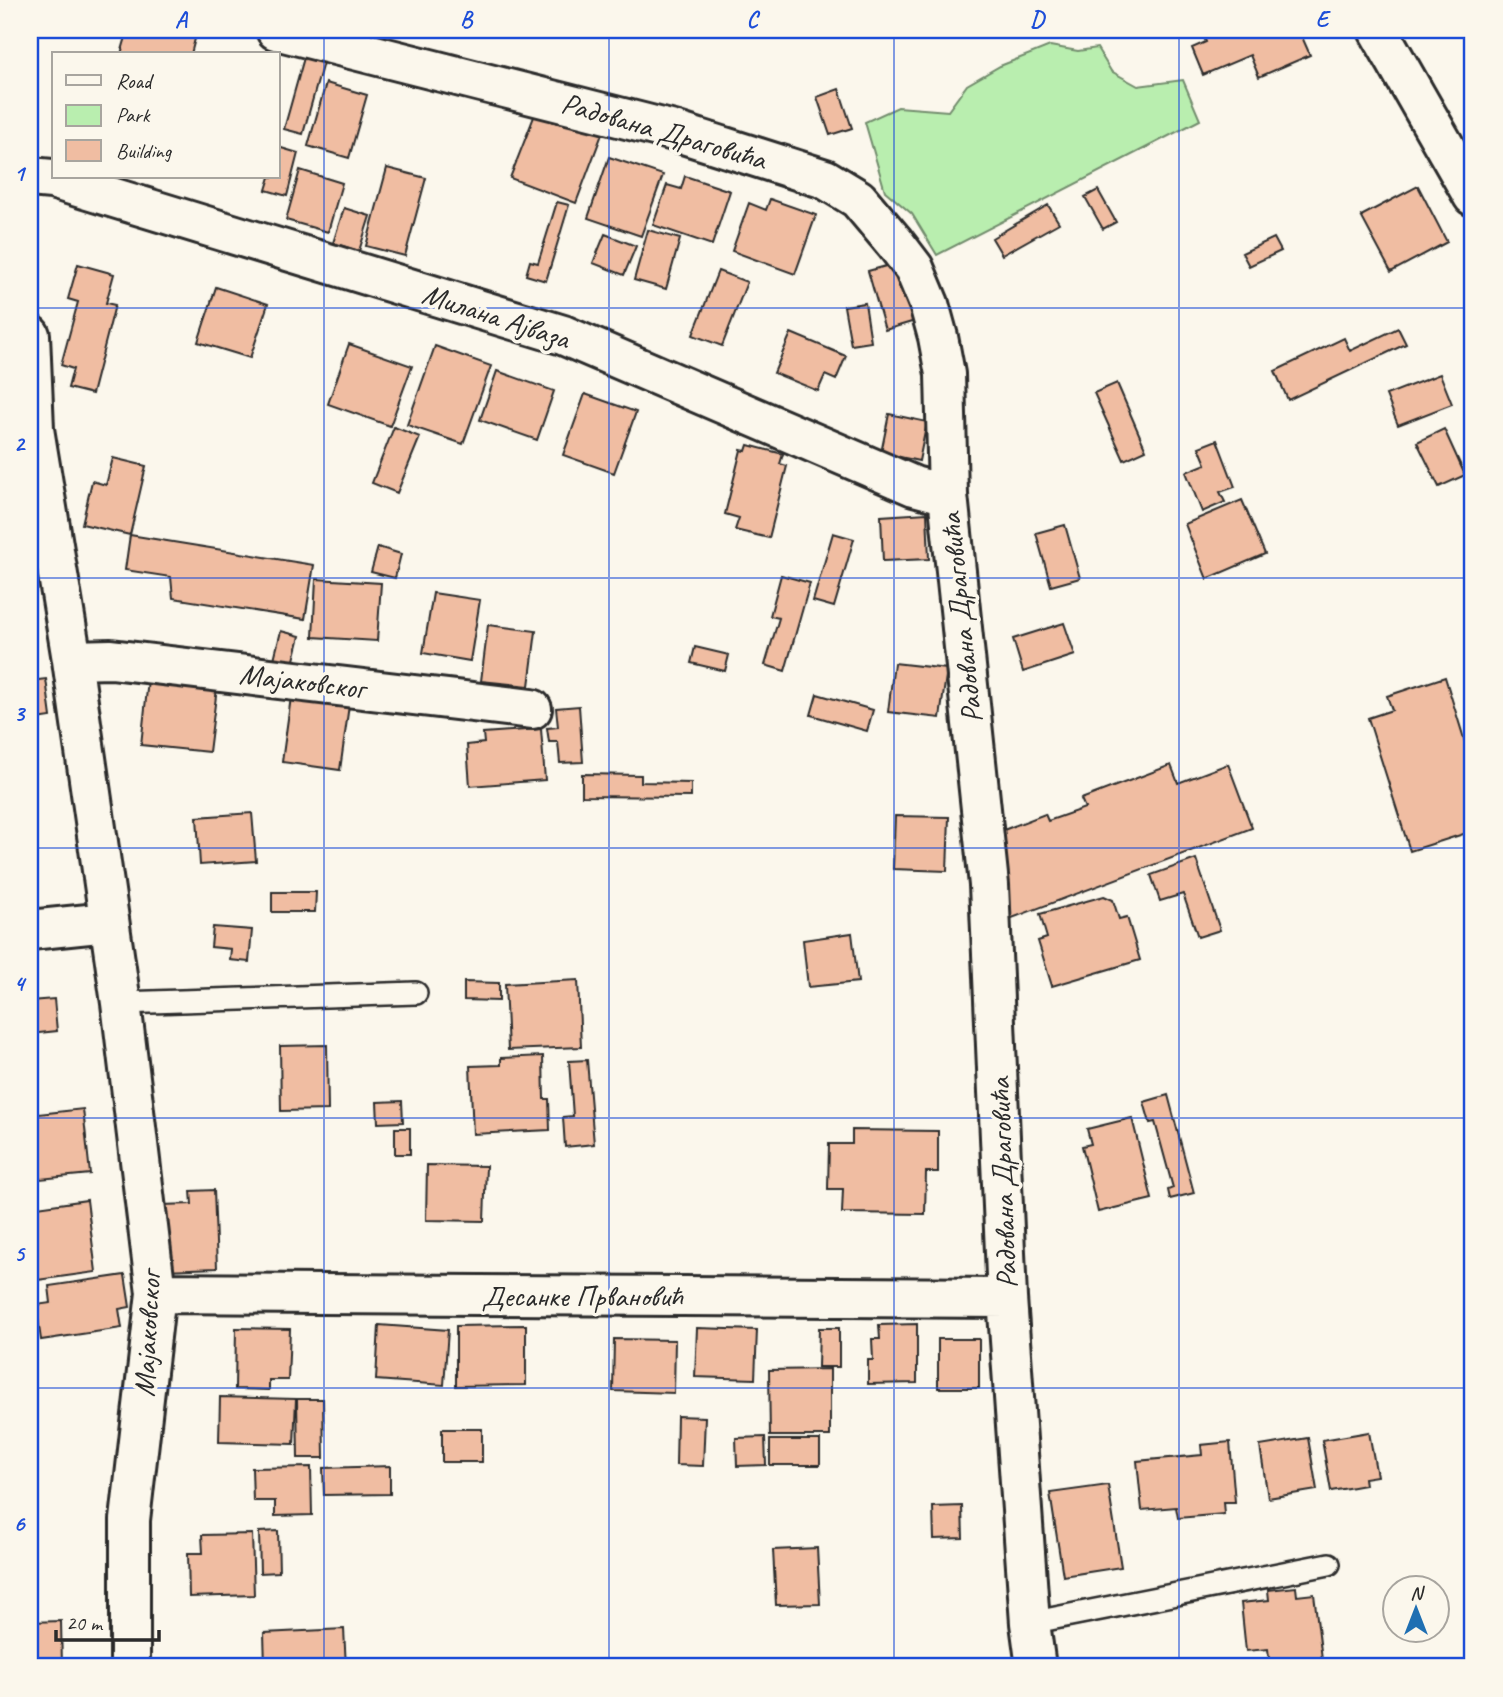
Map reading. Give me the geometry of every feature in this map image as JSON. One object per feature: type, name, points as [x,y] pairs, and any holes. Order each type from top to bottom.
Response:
[{"type":"street","name":"Радована Драговића","points":[[276,30],[674,131],[825,179],[858,199],[914,268],[939,337],[945,374],[948,495],[989,885],[1007,1298],[1030,1623],[1036,1667]]},
{"type":"street","points":[[1378,30],[1473,196]]},
{"type":"street","name":"Милана Ајваза","points":[[30,177],[52,179],[563,335],[914,486],[948,495]]},
{"type":"street","name":"Мајаковског","points":[[30,335],[34,429],[72,660],[121,1003],[156,1293],[130,1520],[130,1667]]},
{"type":"street","name":"Мајаковског","points":[[72,660],[111,659],[532,709]]},
{"type":"street","points":[[30,930],[108,922]]},
{"type":"street","name":"Десанке Првановић","points":[[156,1293],[1007,1298]]},
{"type":"lane","points":[[121,1003],[416,993]]},
{"type":"lane","points":[[1030,1623],[1329,1564]]},
{"type":"green space","points":[[1050,46],[1078,51],[1097,48],[1111,71],[1138,86],[1183,80],[1200,120],[937,255],[912,214],[885,191],[865,122],[898,107],[948,111],[967,85],[1000,66]]},
{"type":"building","points":[[128,30],[176,30],[196,35],[192,52],[122,52]]},
{"type":"building","points":[[547,30],[620,30],[620,32]]},
{"type":"building","points":[[1201,30],[1299,30],[1310,55],[1259,77],[1250,55],[1203,75],[1192,48],[1206,42]]},
{"type":"building","points":[[305,54],[324,59],[303,134],[284,129]]},
{"type":"building","points":[[326,83],[367,95],[349,158],[308,146]]},
{"type":"building","points":[[839,89],[852,128],[830,135],[817,97]]},
{"type":"building","points":[[537,109],[602,134],[576,203],[510,178]]},
{"type":"building","points":[[280,148],[298,153],[287,196],[266,190],[270,178],[280,178]]},
{"type":"building","points":[[609,157],[663,175],[641,236],[588,218]]},
{"type":"building","points":[[387,168],[426,178],[405,256],[366,246]]},
{"type":"building","points":[[300,170],[342,183],[328,232],[286,220]]},
{"type":"building","points":[[685,176],[730,191],[712,245],[653,225],[667,185],[681,189]]},
{"type":"building","points":[[1418,186],[1447,242],[1391,272],[1361,216]]},
{"type":"building","points":[[1098,190],[1116,222],[1103,229],[1085,197]]},
{"type":"building","points":[[770,199],[816,215],[795,274],[732,251],[749,203],[766,210]]},
{"type":"building","points":[[557,202],[569,205],[546,281],[526,275],[530,261],[538,263]]},
{"type":"building","points":[[1048,205],[1059,223],[1002,255],[992,238]]},
{"type":"building","points":[[344,208],[370,216],[359,251],[333,243]]},
{"type":"building","points":[[648,230],[680,239],[666,289],[634,280]]},
{"type":"building","points":[[605,234],[636,246],[624,275],[593,263]]},
{"type":"building","points":[[1274,238],[1281,251],[1249,266],[1242,253]]},
{"type":"building","points":[[897,263],[915,321],[885,330],[868,271]]},
{"type":"building","points":[[78,264],[114,274],[106,303],[115,305],[92,394],[68,388],[73,369],[61,365],[78,302],[68,299]]},
{"type":"building","points":[[718,271],[747,282],[722,346],[693,335]]},
{"type":"building","points":[[216,287],[268,304],[250,358],[198,342]]},
{"type":"building","points":[[865,303],[871,342],[851,345],[844,306]]},
{"type":"building","points":[[1398,328],[1406,344],[1288,400],[1275,371],[1344,338],[1350,351]]},
{"type":"building","points":[[791,333],[846,356],[836,380],[825,375],[818,391],[774,373]]},
{"type":"building","points":[[349,344],[412,366],[390,426],[328,404]]},
{"type":"building","points":[[435,346],[491,366],[463,444],[407,425]]},
{"type":"building","points":[[497,371],[554,391],[537,440],[480,420]]},
{"type":"building","points":[[1440,374],[1452,404],[1398,425],[1386,395]]},
{"type":"building","points":[[1117,383],[1146,450],[1124,460],[1094,393]]},
{"type":"building","points":[[585,394],[636,412],[614,473],[563,455]]},
{"type":"building","points":[[889,414],[927,422],[919,461],[881,453]]},
{"type":"building","points":[[394,427],[420,437],[397,493],[372,483]]},
{"type":"building","points":[[1444,429],[1465,475],[1439,487],[1417,442]]},
{"type":"building","points":[[1217,440],[1235,487],[1220,492],[1225,502],[1202,512],[1186,472],[1206,464],[1199,447]]},
{"type":"building","points":[[748,445],[783,454],[780,464],[787,466],[769,538],[735,530],[739,518],[725,514],[741,450],[746,451]]},
{"type":"building","points":[[113,458],[146,466],[130,535],[82,524],[92,481],[106,485]]},
{"type":"building","points":[[1242,500],[1265,554],[1207,579],[1185,524]]},
{"type":"building","points":[[927,513],[929,559],[883,561],[881,516]]},
{"type":"building","points":[[1065,525],[1080,578],[1051,586],[1036,533]]},
{"type":"building","points":[[833,533],[854,539],[834,607],[813,601]]},
{"type":"building","points":[[130,535],[314,565],[305,619],[173,598],[171,577],[125,570]]},
{"type":"building","points":[[378,547],[401,554],[395,578],[371,572]]},
{"type":"building","points":[[781,575],[810,583],[785,671],[765,665],[779,618],[770,616]]},
{"type":"building","points":[[316,579],[381,583],[377,641],[313,637]]},
{"type":"building","points":[[433,593],[480,600],[470,661],[423,653]]},
{"type":"building","points":[[1064,623],[1075,655],[1023,672],[1013,639]]},
{"type":"building","points":[[488,625],[536,631],[529,686],[481,681]]},
{"type":"building","points":[[281,631],[300,636],[293,664],[274,659]]},
{"type":"building","points":[[695,647],[729,655],[725,671],[691,663]]},
{"type":"building","points":[[894,663],[947,669],[940,718],[888,712]]},
{"type":"building","points":[[1445,677],[1473,768],[1473,831],[1410,851],[1368,718],[1392,710],[1387,696]]},
{"type":"building","points":[[46,679],[51,717],[30,720],[30,681]]},
{"type":"building","points":[[148,680],[217,688],[209,752],[141,745]]},
{"type":"building","points":[[817,694],[873,710],[867,731],[811,715]]},
{"type":"building","points":[[291,697],[349,705],[340,770],[282,762]]},
{"type":"building","points":[[579,706],[583,762],[560,763],[558,742],[549,742],[547,728],[558,727],[556,708]]},
{"type":"building","points":[[541,729],[545,780],[470,786],[467,745],[484,743],[483,733]]},
{"type":"building","points":[[1228,764],[1252,828],[1004,921],[1001,831],[1045,814],[1048,821],[1085,808],[1081,799],[1171,765],[1178,783]]},
{"type":"building","points":[[582,774],[641,775],[641,782],[691,783],[691,797],[582,796]]},
{"type":"building","points":[[252,813],[256,861],[200,865],[197,817]]},
{"type":"building","points":[[895,816],[949,817],[947,871],[893,869]]},
{"type":"building","points":[[1196,859],[1220,930],[1198,937],[1183,894],[1160,901],[1151,875]]},
{"type":"building","points":[[272,892],[316,892],[315,912],[272,912]]},
{"type":"building","points":[[1104,896],[1113,900],[1119,919],[1127,917],[1140,960],[1052,986],[1038,941],[1047,938],[1040,914]]},
{"type":"building","points":[[213,927],[252,930],[249,962],[230,960],[231,949],[211,947]]},
{"type":"building","points":[[852,933],[858,982],[808,987],[803,940]]},
{"type":"building","points":[[578,980],[581,1047],[508,1050],[505,984]]},
{"type":"building","points":[[464,982],[499,983],[499,1001],[464,1000]]},
{"type":"building","points":[[54,999],[57,1031],[30,1034],[30,1001]]},
{"type":"building","points":[[327,1045],[328,1110],[281,1111],[280,1046]]},
{"type":"building","points":[[543,1056],[544,1099],[549,1099],[550,1130],[473,1134],[470,1066],[501,1065],[501,1058]]},
{"type":"building","points":[[587,1060],[594,1144],[565,1147],[563,1117],[573,1116],[569,1061]]},
{"type":"building","points":[[1168,1095],[1194,1193],[1170,1199],[1168,1190],[1173,1188],[1155,1122],[1150,1123],[1144,1102]]},
{"type":"building","points":[[402,1101],[403,1122],[378,1123],[377,1102]]},
{"type":"building","points":[[83,1109],[90,1174],[30,1180],[30,1115]]},
{"type":"building","points":[[1132,1118],[1152,1199],[1098,1212],[1082,1146],[1091,1144],[1087,1129]]},
{"type":"building","points":[[395,1128],[410,1128],[410,1154],[395,1154]]},
{"type":"building","points":[[852,1130],[938,1131],[938,1172],[926,1172],[925,1214],[842,1213],[843,1189],[828,1189],[829,1144],[852,1144]]},
{"type":"building","points":[[427,1165],[486,1166],[484,1221],[426,1220]]},
{"type":"building","points":[[214,1190],[217,1268],[164,1270],[161,1205],[192,1204],[191,1191]]},
{"type":"building","points":[[87,1200],[96,1272],[30,1281],[30,1208]]},
{"type":"building","points":[[125,1275],[130,1307],[119,1309],[122,1328],[41,1340],[36,1305],[51,1303],[49,1286]]},
{"type":"building","points":[[917,1324],[917,1383],[868,1384],[868,1360],[873,1360],[872,1339],[880,1339],[879,1325]]},
{"type":"building","points":[[379,1325],[448,1330],[444,1385],[376,1380]]},
{"type":"building","points":[[526,1325],[526,1385],[456,1386],[456,1326]]},
{"type":"building","points":[[236,1328],[290,1329],[288,1380],[269,1380],[269,1390],[235,1389]]},
{"type":"building","points":[[697,1328],[757,1330],[755,1379],[695,1377]]},
{"type":"building","points":[[819,1328],[839,1328],[839,1367],[818,1367]]},
{"type":"building","points":[[614,1339],[675,1340],[674,1393],[613,1391]]},
{"type":"building","points":[[938,1339],[979,1339],[979,1388],[938,1388]]},
{"type":"building","points":[[830,1369],[830,1436],[770,1436],[769,1370]]},
{"type":"building","points":[[220,1397],[296,1399],[294,1444],[219,1442]]},
{"type":"building","points":[[297,1399],[323,1399],[324,1458],[298,1458]]},
{"type":"building","points":[[677,1416],[705,1417],[703,1466],[676,1465]]},
{"type":"building","points":[[442,1429],[482,1429],[482,1462],[442,1462]]},
{"type":"building","points":[[1369,1432],[1377,1476],[1364,1478],[1365,1485],[1331,1491],[1322,1440]]},
{"type":"building","points":[[765,1437],[766,1465],[737,1466],[736,1438]]},
{"type":"building","points":[[1308,1438],[1317,1490],[1268,1498],[1260,1446]]},
{"type":"building","points":[[770,1440],[820,1440],[820,1465],[770,1465]]},
{"type":"building","points":[[1230,1442],[1235,1502],[1223,1502],[1224,1514],[1178,1518],[1176,1507],[1142,1510],[1137,1461],[1202,1455],[1201,1445]]},
{"type":"building","points":[[390,1466],[390,1494],[324,1495],[323,1468]]},
{"type":"building","points":[[311,1467],[312,1515],[275,1516],[275,1501],[253,1501],[252,1468]]},
{"type":"building","points":[[1108,1485],[1121,1567],[1063,1576],[1050,1493]]},
{"type":"building","points":[[962,1506],[963,1538],[934,1539],[933,1507]]},
{"type":"building","points":[[278,1531],[279,1572],[260,1573],[259,1532]]},
{"type":"building","points":[[252,1534],[254,1595],[189,1597],[188,1553],[203,1553],[202,1535]]},
{"type":"building","points":[[817,1548],[820,1604],[776,1605],[773,1550]]},
{"type":"building","points":[[1296,1587],[1297,1596],[1314,1594],[1323,1667],[1270,1667],[1268,1649],[1246,1651],[1241,1603],[1269,1600],[1268,1590]]},
{"type":"building","points":[[61,1621],[62,1667],[30,1667],[30,1622]]},
{"type":"building","points":[[344,1629],[346,1667],[265,1665],[264,1633]]}]
